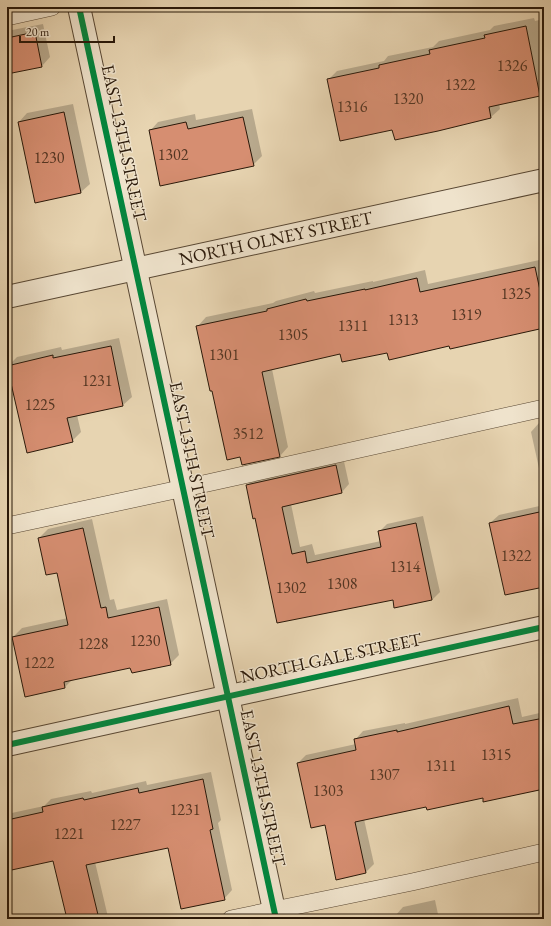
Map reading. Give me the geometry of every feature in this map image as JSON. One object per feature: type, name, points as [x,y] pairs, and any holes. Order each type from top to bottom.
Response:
[{"type":"street","name":"EAST 13TH STREET","points":[[79,7],[275,914]]},
{"type":"street","name":"NORTH OLNEY STREET","points":[[7,297],[544,180]]},
{"type":"street","name":"NORTH GALE STREET","points":[[7,745],[544,627]]},
{"type":"lane","points":[[7,17],[52,7]]},
{"type":"lane","points":[[7,526],[544,408]]},
{"type":"lane","points":[[231,919],[275,914],[544,852]]},
{"type":"building","points":[[526,26],[540,96],[489,107],[491,118],[438,131],[395,140],[392,130],[340,141],[327,79],[379,68],[379,65],[430,54],[429,50],[485,38],[484,35]]},
{"type":"building","points":[[35,32],[42,67],[7,74],[7,38]]},
{"type":"building","points":[[64,112],[81,193],[35,203],[18,122]]},
{"type":"building","points":[[243,117],[254,166],[160,186],[149,130],[186,122],[188,129]]},
{"type":"building","points":[[535,267],[544,309],[544,328],[450,349],[449,346],[389,360],[387,353],[342,362],[340,354],[262,372],[280,457],[242,465],[240,457],[227,460],[196,326],[267,311],[267,309],[306,299],[307,301],[417,278],[420,292]]},
{"type":"building","points":[[111,346],[123,406],[67,418],[73,442],[27,453],[7,366],[53,355],[53,358]]},
{"type":"building","points":[[336,465],[342,493],[282,507],[292,554],[305,551],[307,563],[381,547],[378,531],[416,523],[432,600],[394,608],[393,600],[277,623],[255,518],[253,519],[246,485]]},
{"type":"building","points":[[544,511],[544,587],[505,595],[489,523]]},
{"type":"building","points":[[83,528],[101,608],[106,607],[108,618],[159,607],[171,665],[132,673],[130,668],[64,682],[65,688],[25,697],[12,637],[68,625],[57,573],[46,575],[38,538]]},
{"type":"building","points":[[509,706],[513,724],[544,718],[544,789],[483,802],[483,798],[427,810],[426,807],[355,822],[366,873],[336,880],[325,825],[311,828],[297,763],[356,750],[354,739],[397,730],[397,732]]},
{"type":"building","points":[[203,779],[213,829],[210,830],[225,900],[181,909],[168,848],[86,865],[99,919],[67,919],[53,861],[7,871],[7,820],[43,812],[42,807],[83,798],[84,800],[138,788],[139,793]]},
{"type":"cycle path","points":[[79,7],[276,919]]},
{"type":"cycle path","points":[[7,745],[544,627]]}]
